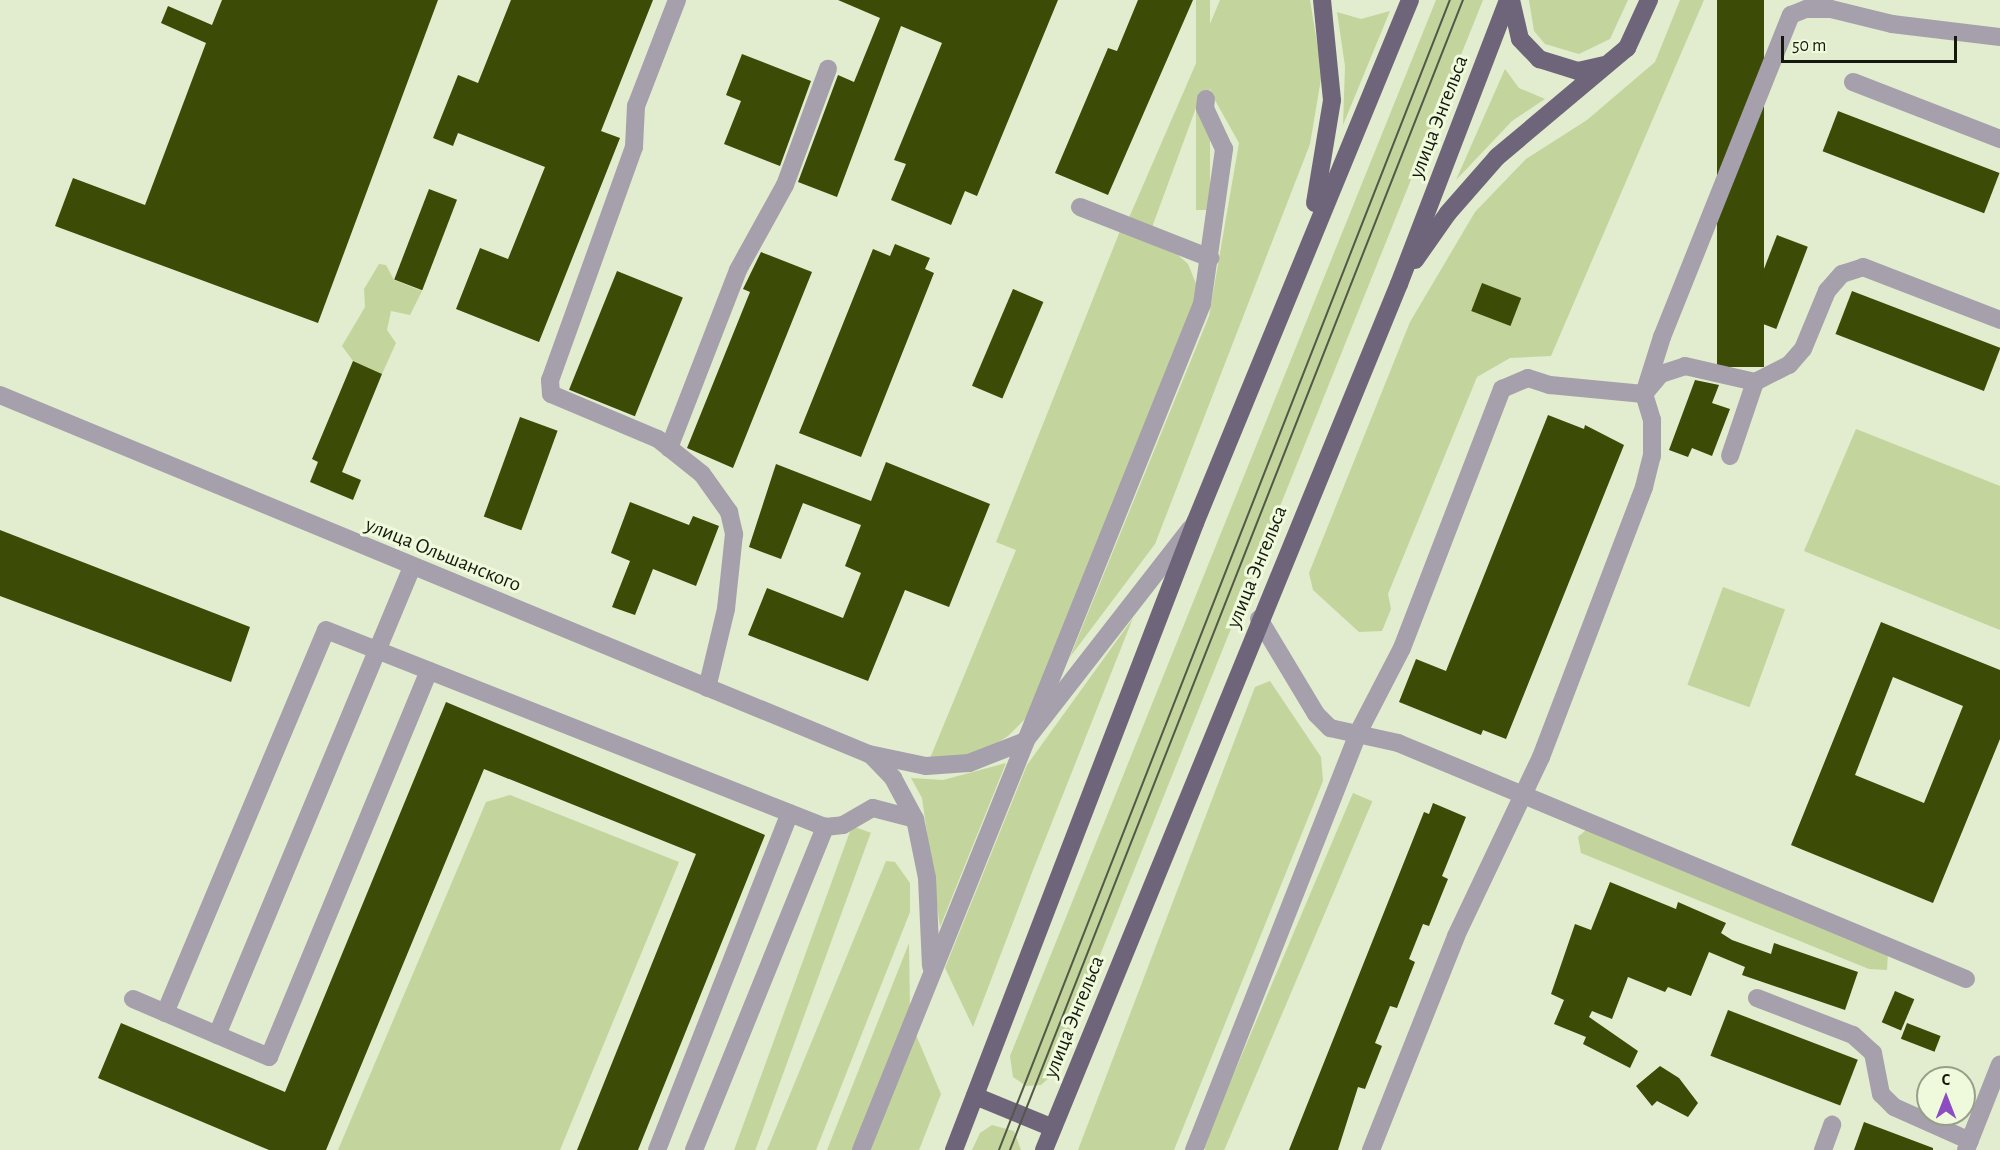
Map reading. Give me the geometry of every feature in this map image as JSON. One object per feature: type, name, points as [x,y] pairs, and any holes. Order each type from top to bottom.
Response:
[{"type":"main road","points":[[1302,256],[1318,192],[1332,100],[1322,0]]},
{"type":"main road","points":[[954,1150],[1195,523],[1302,256],[1410,0]]},
{"type":"main road","points":[[1510,0],[1520,39],[1539,59],[1578,71],[1617,57]]},
{"type":"main road","name":"улица Энгельса","points":[[1044,1150],[1259,619],[1399,284],[1510,0]]},
{"type":"main road","points":[[1399,284],[1448,213],[1497,157],[1617,57],[1635,37],[1649,0]]},
{"type":"main road","points":[[975,1096],[1053,1128]]},
{"type":"street","points":[[677,0],[636,106],[634,147],[550,380],[551,394],[669,448],[702,474],[729,512],[734,534],[717,660],[707,688]]},
{"type":"street","points":[[1371,1150],[1456,936],[1524,793],[1644,487],[1652,456],[1652,420],[1644,394],[1662,337],[1791,15],[1806,9],[1831,9],[1892,24],[2000,37]]},
{"type":"street","points":[[669,448],[738,270],[785,185],[828,69]]},
{"type":"street","points":[[1853,82],[2000,139]]},
{"type":"street","points":[[861,1150],[1024,741],[1194,328],[1210,258],[1224,149],[1206,99]]},
{"type":"street","points":[[1080,207],[1210,258]]},
{"type":"street","points":[[1644,394],[1661,374],[1685,366],[1755,382],[1789,365],[1803,349],[1827,291],[1842,274],[1863,267],[2000,320]]},
{"type":"street","points":[[1194,1150],[1359,731],[1402,648],[1502,389],[1528,378],[1550,385],[1644,394]]},
{"type":"street","points":[[1730,456],[1755,382]]},
{"type":"street","name":"улица Ольшанского","points":[[0,395],[869,754],[903,764],[950,766],[987,758],[1024,741]]},
{"type":"street","points":[[1024,741],[1195,523]]},
{"type":"street","points":[[217,1035],[412,567]]},
{"type":"street","points":[[1259,619],[1322,722],[1340,731],[1359,731],[1524,793],[1966,979]]},
{"type":"street","points":[[165,1013],[326,630],[825,827],[843,825],[873,808],[915,819]]},
{"type":"street","points":[[133,999],[269,1057],[429,671]]},
{"type":"street","points":[[869,754],[894,778],[915,819],[927,878],[931,976]]},
{"type":"street","points":[[657,1150],[790,813]]},
{"type":"street","points":[[694,1150],[825,827]]},
{"type":"street","points":[[1757,998],[1853,1035],[1873,1053],[1881,1094],[1894,1107],[1968,1145],[2000,1064]]},
{"type":"street","points":[[1823,1150],[1832,1125]]},
{"type":"green space","points":[[1196,0],[1210,0],[1210,210],[1196,210]]},
{"type":"green space","points":[[1220,0],[1310,0],[1322,73],[1310,144],[1155,544],[1070,657],[1209,316],[1239,143],[1211,93],[1202,43]]},
{"type":"green space","points":[[1436,0],[1483,0],[1052,1075],[1041,1085],[1026,1086],[1013,1077],[1010,1056]]},
{"type":"green space","points":[[1529,0],[1628,0],[1610,39],[1579,54],[1545,44],[1534,31]]},
{"type":"green space","points":[[1680,0],[1704,0],[1551,356],[1510,358],[1477,377],[1388,594],[1391,609],[1382,631],[1359,632],[1313,590],[1309,573],[1410,322],[1475,212],[1526,159],[1587,120],[1655,62]]},
{"type":"green space","points":[[1390,11],[1343,125],[1345,66],[1337,12],[1361,19]]},
{"type":"green space","points":[[1197,61],[1200,97],[1151,230],[1128,220]]},
{"type":"green space","points":[[1505,69],[1519,88],[1545,99],[1512,121],[1456,180]]},
{"type":"green space","points":[[1120,231],[1177,254],[1188,264],[1199,291],[1030,714],[1008,736],[980,754],[928,763],[1016,550],[996,542]]},
{"type":"green space","points":[[379,264],[386,265],[394,280],[422,291],[410,315],[391,311],[387,330],[396,343],[382,374],[353,361],[342,346],[365,307],[364,289]]},
{"type":"green space","points":[[1856,429],[2000,486],[2000,630],[1804,551]]},
{"type":"green space","points":[[1723,587],[1785,610],[1749,707],[1687,685]]},
{"type":"green space","points":[[1133,618],[973,1027],[945,968],[1027,765]]},
{"type":"green space","points":[[1270,681],[1321,757],[1323,781],[1174,1150],[1078,1150],[1255,687]]},
{"type":"green space","points":[[1006,763],[940,927],[922,798],[911,778],[943,780]]},
{"type":"green space","points":[[1353,793],[1372,801],[1224,1150],[1202,1148]]},
{"type":"green space","points":[[510,795],[679,862],[560,1150],[338,1150],[486,802]]},
{"type":"green space","points":[[852,826],[871,833],[755,1150],[734,1150]]},
{"type":"green space","points":[[1587,829],[1888,952],[1887,970],[1869,969],[1581,853],[1578,837]]},
{"type":"green space","points":[[886,861],[895,862],[910,883],[910,912],[816,1150],[767,1150]]},
{"type":"green space","points":[[909,943],[910,1013],[855,1150],[827,1150]]},
{"type":"green space","points":[[916,1035],[941,1094],[919,1150],[870,1150]]},
{"type":"green space","points":[[992,1125],[1014,1131],[1021,1150],[972,1150],[980,1133]]},
{"type":"building","points":[[222,0],[438,0],[318,323],[55,226],[73,178],[145,205],[206,43],[161,23],[168,6],[212,25]]},
{"type":"building","points":[[511,0],[653,0],[601,131],[620,138],[539,342],[456,309],[480,248],[508,259],[545,167],[458,133],[453,146],[433,138],[458,75],[478,83]]},
{"type":"building","points":[[838,0],[1058,0],[977,196],[965,191],[951,225],[891,200],[906,164],[894,160],[942,43],[901,26],[837,197],[798,182],[838,75],[854,82],[880,18]]},
{"type":"building","points":[[1138,0],[1193,0],[1108,195],[1055,173],[1108,48],[1117,51]]},
{"type":"building","points":[[1717,0],[1764,0],[1764,367],[1717,367]]},
{"type":"building","points":[[742,54],[811,81],[780,166],[724,144],[741,101],[726,95]]},
{"type":"building","points":[[1838,111],[2000,173],[1984,213],[1823,151]]},
{"type":"building","points":[[429,189],[457,200],[422,290],[394,280]]},
{"type":"building","points":[[1777,235],[1808,247],[1776,329],[1745,317]]},
{"type":"building","points":[[895,244],[930,258],[925,269],[934,273],[861,457],[799,433],[873,249],[890,256]]},
{"type":"building","points":[[761,252],[812,272],[733,468],[687,448],[750,292],[743,289]]},
{"type":"building","points":[[617,271],[683,298],[635,416],[569,390]]},
{"type":"building","points":[[1482,283],[1521,298],[1510,326],[1471,311]]},
{"type":"building","points":[[1013,289],[1043,302],[1002,399],[972,386]]},
{"type":"building","points":[[1852,291],[2000,348],[1984,391],[1836,334]]},
{"type":"building","points":[[353,361],[382,374],[342,472],[361,480],[353,500],[310,482],[318,462],[312,459]]},
{"type":"building","points":[[1695,380],[1719,385],[1712,403],[1730,409],[1712,456],[1692,448],[1688,457],[1669,450]]},
{"type":"building","points":[[1548,415],[1584,429],[1585,425],[1624,445],[1506,739],[1483,730],[1481,735],[1399,702],[1416,659],[1446,671]]},
{"type":"building","points":[[520,417],[558,431],[521,530],[484,517]]},
{"type":"building","points":[[886,462],[990,504],[949,607],[905,590],[868,681],[748,635],[767,588],[843,618],[861,573],[845,566],[861,525],[803,503],[781,559],[749,547],[776,464],[871,501]]},
{"type":"building","points":[[630,502],[689,525],[693,516],[719,526],[696,586],[653,569],[635,615],[612,607],[630,561],[611,553]]},
{"type":"building","points":[[0,530],[250,627],[231,682],[0,596]]},
{"type":"building","points":[[1881,622],[2000,670],[2000,739],[1933,903],[1791,845]],"holes":[[[1893,677],[1963,706],[1924,803],[1855,775]]]},
{"type":"building","points":[[446,702],[765,835],[638,1150],[577,1150],[696,854],[484,769],[326,1150],[269,1150],[98,1078],[121,1023],[285,1092]]},
{"type":"building","points":[[1433,803],[1466,817],[1442,876],[1448,879],[1429,926],[1423,924],[1409,959],[1415,962],[1397,1008],[1390,1006],[1375,1043],[1382,1046],[1365,1089],[1358,1087],[1338,1150],[1289,1150],[1424,812],[1429,814]]},
{"type":"building","points":[[1610,882],[1676,909],[1678,902],[1726,923],[1721,933],[1732,940],[1771,954],[1774,943],[1858,972],[1845,1010],[1742,975],[1745,967],[1709,952],[1691,996],[1668,987],[1665,992],[1628,977],[1612,1019],[1592,1011],[1589,1017],[1638,1051],[1630,1068],[1583,1044],[1586,1037],[1554,1024],[1564,1000],[1551,994],[1575,924],[1591,930]]},
{"type":"building","points":[[1895,991],[1914,999],[1901,1031],[1882,1022]]},
{"type":"building","points":[[1728,1010],[1858,1060],[1840,1106],[1710,1056]]},
{"type":"building","points":[[1907,1023],[1941,1036],[1935,1052],[1901,1039]]},
{"type":"building","points":[[1660,1066],[1679,1078],[1698,1103],[1688,1117],[1657,1101],[1652,1106],[1636,1086]]},
{"type":"building","points":[[1864,1122],[1933,1148],[1933,1150],[1854,1150]]},
{"type":"tram line","points":[[999,1150],[1450,0]]},
{"type":"tram line","points":[[1010,1150],[1463,0]]}]
